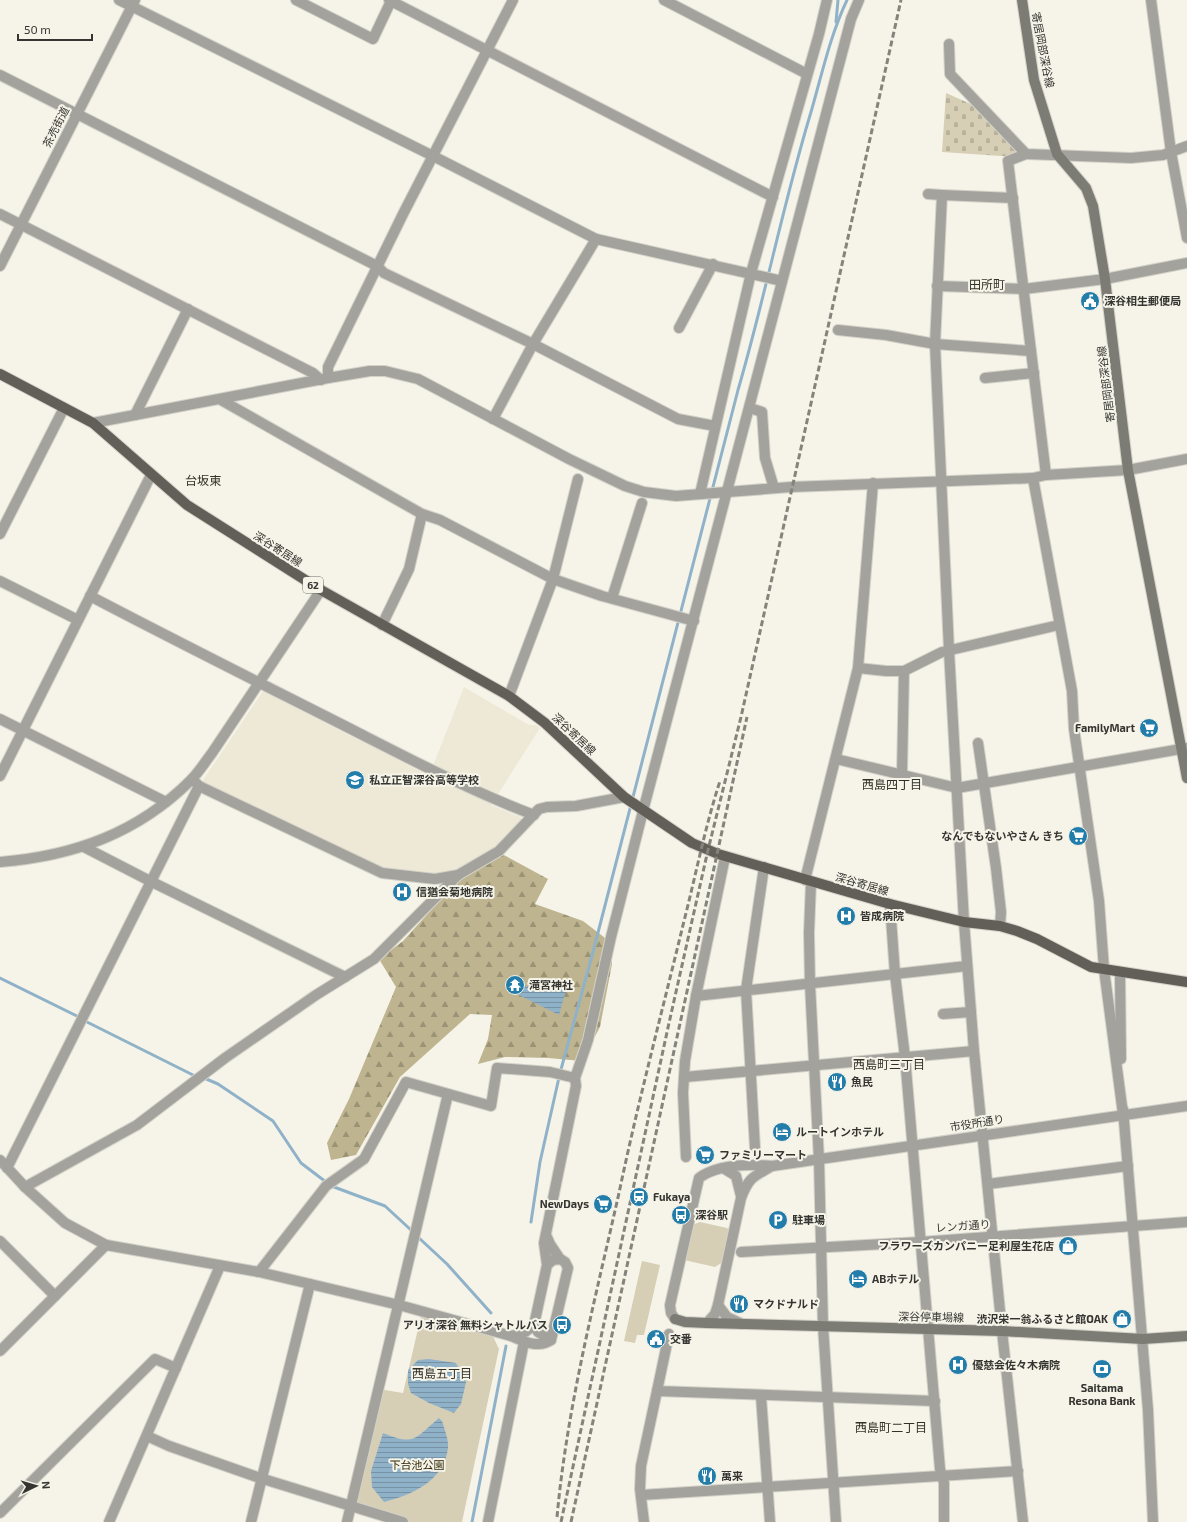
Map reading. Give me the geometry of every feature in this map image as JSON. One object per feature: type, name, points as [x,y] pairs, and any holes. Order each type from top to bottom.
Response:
[{"type":"main road","name":"寄居岡部深谷線","points":[[1022,0],[1034,80],[1057,154],[1086,188],[1093,206],[1105,279],[1128,470],[1185,748],[1187,778]]},
{"type":"main road","name":"深谷寄居線","points":[[0,374],[93,423],[187,505],[321,590],[509,696],[545,723],[624,797],[698,846],[718,854],[890,904],[964,922],[1000,926],[1037,939],[1083,963],[1104,969],[1120,973],[1187,982]]},
{"type":"main road","name":"深谷停車場線","points":[[675,1319],[685,1322],[707,1323],[1002,1331],[1143,1338],[1187,1336]]},
{"type":"street","points":[[119,0],[133,3],[596,239],[780,280]]},
{"type":"street","points":[[296,0],[373,39],[390,0],[773,197]]},
{"type":"street","points":[[325,379],[328,367],[377,266],[513,0]]},
{"type":"street","points":[[664,0],[807,74]]},
{"type":"street","points":[[700,494],[715,426],[773,197],[819,34],[827,0]]},
{"type":"street","points":[[488,1522],[519,1338],[534,1325],[547,1265],[544,1243],[576,1086],[574,1078],[588,1040],[642,809],[726,491],[750,408],[780,280],[849,27],[859,0]]},
{"type":"street","points":[[1151,0],[1171,152],[1187,238]]},
{"type":"street","name":"茶売街道","points":[[0,266],[133,3]]},
{"type":"street","points":[[949,44],[950,74],[1026,154]]},
{"type":"street","points":[[0,75],[76,115],[377,266],[384,273],[533,344],[678,419],[715,426]]},
{"type":"street","points":[[1046,475],[1008,161],[1026,154],[1131,158],[1171,152],[1187,146]]},
{"type":"street","points":[[928,194],[1013,198]]},
{"type":"street","points":[[942,195],[935,344],[940,481],[964,922],[974,1051],[984,1135],[1002,1331],[1023,1522]]},
{"type":"street","points":[[0,214],[325,379]]},
{"type":"street","points":[[493,419],[533,344],[596,239]]},
{"type":"street","points":[[937,286],[1024,289],[1105,279],[1187,263]]},
{"type":"street","points":[[679,328],[713,264]]},
{"type":"street","points":[[136,415],[188,309]]},
{"type":"street","points":[[838,330],[886,335],[935,344],[1031,351]]},
{"type":"street","points":[[93,423],[221,400],[325,379],[385,371],[418,379],[568,459],[625,486],[662,495],[873,483],[1033,478],[1046,475],[1128,470],[1187,459]]},
{"type":"street","points":[[985,378],[1034,373]]},
{"type":"street","points":[[221,400],[422,514],[440,520],[553,579],[691,621]]},
{"type":"street","points":[[0,534],[64,408]]},
{"type":"street","points":[[750,408],[762,412],[765,458],[774,488]]},
{"type":"street","points":[[0,776],[151,475]]},
{"type":"street","points":[[1033,478],[1072,691],[1080,767],[1099,900],[1104,969],[1123,1114],[1143,1338],[1153,1522]]},
{"type":"street","points":[[509,696],[553,579],[578,479]]},
{"type":"street","points":[[836,1522],[822,1326],[819,1160],[810,984],[808,881],[858,668],[873,483]]},
{"type":"street","points":[[612,598],[642,503]]},
{"type":"street","points":[[382,625],[409,569],[422,514]]},
{"type":"street","points":[[0,581],[78,620]]},
{"type":"street","points":[[7,1168],[150,881],[196,782],[212,753],[321,590]]},
{"type":"street","points":[[90,596],[258,684],[475,791],[534,815]]},
{"type":"street","points":[[858,668],[904,671],[942,652],[1059,624]]},
{"type":"street","points":[[902,774],[904,671]]},
{"type":"street","points":[[0,719],[166,802]]},
{"type":"street","points":[[978,743],[1000,905],[1000,926]]},
{"type":"street","points":[[836,759],[957,788],[1185,748]]},
{"type":"street","points":[[0,862],[61,854],[84,847],[119,831],[196,782]]},
{"type":"street","points":[[196,782],[382,873],[435,879],[458,875]]},
{"type":"street","points":[[25,1187],[137,1125],[225,1058],[374,959],[458,875],[499,851],[539,809],[547,807],[576,806],[624,797]]},
{"type":"street","points":[[84,847],[345,977]]},
{"type":"street","points":[[686,1158],[683,1093],[685,1061],[696,996],[724,862]]},
{"type":"street","points":[[755,1148],[746,990],[764,867]]},
{"type":"street","points":[[890,904],[940,1469],[944,1483],[944,1522]]},
{"type":"street","points":[[696,996],[967,966]]},
{"type":"street","points":[[1120,973],[1123,1114]]},
{"type":"street","points":[[943,1014],[971,1012]]},
{"type":"street","points":[[684,1077],[974,1051]]},
{"type":"street","points":[[259,1272],[326,1186],[364,1159],[406,1082],[491,1106],[497,1068],[550,1072],[574,1078]]},
{"type":"street","points":[[347,1522],[448,1094]]},
{"type":"street","name":"市役所通り","points":[[772,1166],[1123,1114],[1187,1106]]},
{"type":"street","points":[[0,1160],[25,1187],[65,1223],[106,1245],[259,1272],[399,1305],[542,1344],[551,1340]]},
{"type":"street","points":[[675,1319],[671,1313],[670,1305],[697,1183],[704,1174],[722,1168],[756,1164],[772,1166]]},
{"type":"street","points":[[707,1323],[715,1314],[718,1305],[741,1198],[748,1182],[772,1166]]},
{"type":"street","points":[[988,1184],[1128,1166]]},
{"type":"street","points":[[722,1168],[736,1176],[741,1198]]},
{"type":"street","name":"レンガ通り","points":[[741,1252],[920,1242],[1187,1222]]},
{"type":"street","points":[[546,1235],[550,1244],[568,1268],[551,1340]]},
{"type":"street","points":[[0,1241],[55,1296]]},
{"type":"street","points":[[0,1351],[106,1245]]},
{"type":"street","points":[[547,1265],[553,1260],[560,1259]]},
{"type":"street","points":[[109,1522],[220,1266]]},
{"type":"street","points":[[251,1522],[260,1478],[310,1284]]},
{"type":"street","points":[[718,1305],[727,1317],[743,1324]]},
{"type":"street","points":[[534,1325],[538,1332],[551,1340]]},
{"type":"street","points":[[644,1522],[641,1495],[641,1466],[669,1334]]},
{"type":"street","points":[[0,1513],[155,1359],[176,1368]]},
{"type":"street","points":[[657,1391],[761,1396],[935,1401]]},
{"type":"street","points":[[761,1396],[770,1522]]},
{"type":"street","points":[[146,1436],[169,1446],[260,1478],[403,1522]]},
{"type":"street","points":[[641,1495],[1018,1470]]},
{"type":"shaded area","name":"私立正智深谷高等学校","points":[[464,687],[529,725],[536,725],[540,728],[491,805],[520,817],[522,822],[503,841],[465,867],[436,874],[383,870],[201,783],[263,691],[429,776]]},
{"type":"green space","points":[[946,93],[973,105],[1017,149],[1016,157],[942,152]]},
{"type":"green space","points":[[502,854],[548,879],[535,904],[583,921],[609,941],[612,964],[600,1027],[582,1061],[548,1058],[505,1057],[478,1064],[488,1039],[492,1015],[470,1014],[400,1077],[356,1155],[331,1160],[327,1143],[349,1099],[396,987],[379,959],[403,941],[463,875]]},
{"type":"green space","points":[[700,1222],[727,1228],[729,1230],[723,1262],[715,1267],[684,1260],[692,1225]]},
{"type":"green space","points":[[642,1261],[660,1265],[644,1335],[637,1335],[635,1343],[624,1341]]},
{"type":"green space","name":"下台池公園","points":[[422,1312],[490,1330],[499,1349],[462,1522],[403,1522],[351,1505],[379,1389],[403,1393]]},
{"type":"water","points":[[560,981],[566,990],[559,1015],[513,992],[512,987],[516,984],[531,987],[538,984]]},
{"type":"water","points":[[429,1359],[456,1363],[466,1382],[461,1404],[454,1413],[429,1403],[411,1393],[408,1384],[408,1370],[418,1360]]},
{"type":"water","points":[[439,1418],[442,1421],[448,1445],[445,1460],[440,1469],[433,1478],[416,1491],[384,1502],[372,1487],[371,1471],[383,1433],[408,1440],[419,1435]]},
{"type":"waterway","points":[[836,22],[838,0]]},
{"type":"waterway","points":[[531,1222],[540,1162],[560,1073],[593,952],[801,147],[827,55],[847,0]]},
{"type":"waterway","points":[[0,978],[79,1017]]},
{"type":"waterway","points":[[85,1021],[195,1076]]},
{"type":"waterway","points":[[204,1078],[218,1084],[273,1121],[301,1163],[326,1182]]},
{"type":"waterway","points":[[334,1187],[385,1206],[411,1230]]},
{"type":"waterway","points":[[419,1238],[447,1264],[491,1313]]},
{"type":"waterway","points":[[472,1522],[506,1346]]},
{"type":"railway","points":[[561,1522],[669,1023],[708,850],[741,717],[901,0]]},
{"type":"railway","points":[[571,1522],[747,717]]},
{"type":"railway","points":[[557,1517],[568,1435],[591,1314],[642,1091],[705,833],[720,781]]},
{"type":"place","name":"深谷相生郵便局","points":[[1090,301]]},
{"type":"place","name":"FamilyMart","points":[[1149,728]]},
{"type":"place","name":"私立正智深谷高等学校","points":[[355,780]]},
{"type":"place","name":"なんでもないやさん きち","points":[[1078,836]]},
{"type":"place","name":"信猶会菊地病院","points":[[402,892]]},
{"type":"place","name":"皆成病院","points":[[846,916]]},
{"type":"place","name":"滝宮神社","points":[[515,985]]},
{"type":"place","name":"魚民","points":[[837,1082]]},
{"type":"place","name":"ルートインホテル","points":[[782,1132]]},
{"type":"place","name":"ファミリーマート","points":[[705,1155]]},
{"type":"place","name":"Fukaya","points":[[639,1197]]},
{"type":"place","name":"NewDays","points":[[603,1204]]},
{"type":"place","name":"深谷駅","points":[[681,1215]]},
{"type":"place","name":"駐車場","points":[[778,1220]]},
{"type":"place","name":"フラワーズカンパニー足利屋生花店","points":[[1068,1246]]},
{"type":"place","name":"ABホテル","points":[[858,1279]]},
{"type":"place","name":"マクドナルド","points":[[739,1304]]},
{"type":"place","name":"渋沢栄一翁ふるさと館OAK","points":[[1122,1319]]},
{"type":"place","name":"アリオ深谷 無料シャトルバス","points":[[562,1325]]},
{"type":"place","name":"交番","points":[[656,1339]]},
{"type":"place","name":"優慈会佐々木病院","points":[[958,1365]]},
{"type":"place","name":"Saitama Resona Bank","points":[[1102,1369]]},
{"type":"place","name":"萬来","points":[[707,1476]]},
{"type":"district","name":"田所町","points":[[987,285]]},
{"type":"district","name":"台坂東","points":[[203,481]]},
{"type":"district","name":"西島四丁目","points":[[892,785]]},
{"type":"district","name":"西島町三丁目","points":[[889,1065]]},
{"type":"district","name":"西島五丁目","points":[[442,1374]]},
{"type":"district","name":"西島町二丁目","points":[[891,1428]]}]
